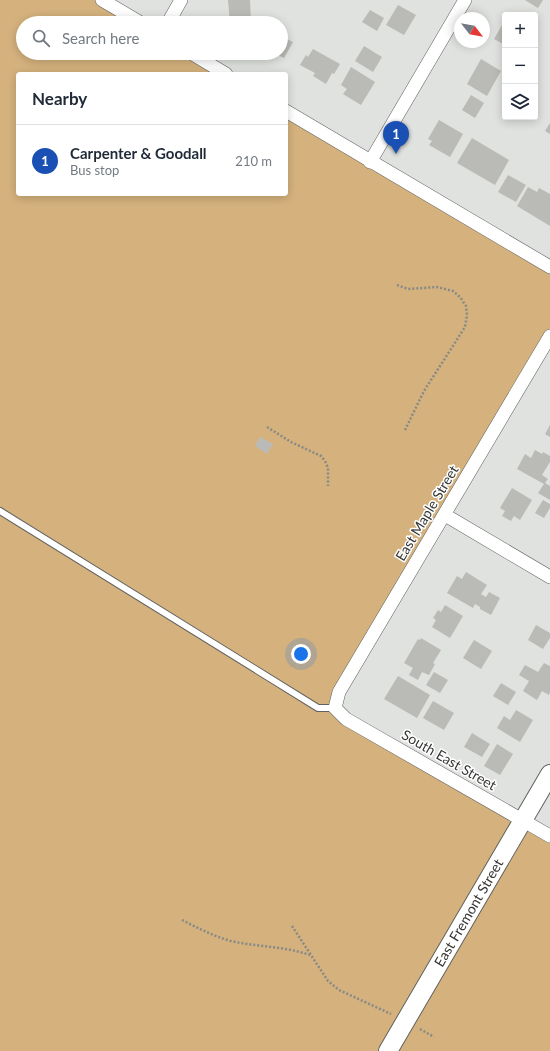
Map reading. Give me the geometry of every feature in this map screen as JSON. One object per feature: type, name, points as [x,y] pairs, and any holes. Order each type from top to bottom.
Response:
[{"type":"street","points":[[102,0],[129,16]]},
{"type":"street","points":[[172,16],[181,0]]},
{"type":"street","points":[[370,162],[465,0]]},
{"type":"street","points":[[203,60],[223,72]]},
{"type":"street","points":[[288,111],[370,162],[550,267]]},
{"type":"street","name":"East Maple Street","points":[[335,708],[339,692],[550,336]]},
{"type":"street","points":[[445,515],[550,577]]},
{"type":"street","name":"South East Street","points":[[335,708],[346,719],[550,836]]},
{"type":"street","name":"East Fremont Street","points":[[388,1051],[550,774]]},
{"type":"lane","points":[[0,511],[318,708],[335,708]]},
{"type":"path","points":[[397,285],[408,289],[437,287],[454,291],[466,306],[468,315],[465,327],[424,391],[405,430]]},
{"type":"path","points":[[267,427],[291,442],[321,456],[326,461],[328,468],[328,486]]},
{"type":"path","points":[[182,920],[214,936],[232,941],[283,948],[311,956]]},
{"type":"path","points":[[292,926],[328,982],[339,990],[389,1012]]},
{"type":"shaded area","points":[[0,0],[101,0],[128,16],[16,16],[16,60],[202,60],[223,72],[16,72],[16,196],[288,196],[288,111],[550,267],[550,336],[335,708],[550,836],[550,1051],[0,1051]]},
{"type":"building","points":[[228,0],[250,0],[251,16],[229,16]]},
{"type":"building","points":[[525,0],[543,0],[538,8]]},
{"type":"building","points":[[398,5],[416,15],[404,35],[386,25]]},
{"type":"building","points":[[370,10],[384,18],[377,31],[362,22]]},
{"type":"building","points":[[502,25],[502,43],[494,39]]},
{"type":"building","points":[[288,40],[293,42],[288,51]]},
{"type":"building","points":[[364,46],[382,57],[373,72],[355,61]]},
{"type":"building","points":[[313,49],[340,64],[334,74],[332,73],[326,84],[313,76],[315,73],[300,65],[306,55],[308,57]]},
{"type":"building","points":[[481,59],[501,71],[487,96],[467,84]]},
{"type":"building","points":[[351,67],[375,82],[361,105],[343,94],[347,89],[341,85]]},
{"type":"building","points":[[471,95],[484,103],[475,118],[462,110]]},
{"type":"building","points":[[439,120],[463,134],[450,157],[429,145],[432,141],[428,139]]},
{"type":"building","points":[[550,123],[550,134],[545,131]]},
{"type":"building","points":[[472,138],[509,160],[495,185],[457,163]]},
{"type":"building","points":[[508,175],[526,185],[516,202],[498,192]]},
{"type":"building","points":[[528,187],[537,192],[539,188],[550,194],[550,226],[517,206]]},
{"type":"building","points":[[550,425],[550,437],[545,434]]},
{"type":"building","points":[[260,437],[273,444],[267,454],[255,446]]},
{"type":"building","points":[[535,450],[550,456],[550,462],[542,475],[548,479],[545,483],[550,486],[550,500],[538,493],[544,484],[517,469],[525,454],[531,458]]},
{"type":"building","points":[[512,488],[532,500],[520,520],[514,516],[511,521],[502,516],[505,511],[500,508]]},
{"type":"building","points":[[543,500],[550,504],[550,508],[544,518],[535,513]]},
{"type":"building","points":[[466,572],[487,585],[481,594],[486,597],[489,592],[500,598],[491,615],[480,609],[480,607],[475,604],[473,608],[447,593],[457,576],[462,579]]},
{"type":"building","points":[[445,605],[463,616],[450,638],[432,627],[436,620],[433,618],[438,610],[441,612]]},
{"type":"building","points":[[536,625],[550,633],[550,638],[543,649],[528,640]]},
{"type":"building","points":[[421,638],[441,650],[433,663],[435,664],[429,675],[422,672],[418,680],[409,675],[413,668],[404,663],[418,639],[420,640]]},
{"type":"building","points":[[474,640],[492,651],[481,669],[463,658]]},
{"type":"building","points":[[544,663],[550,666],[550,692],[549,695],[542,691],[537,700],[523,691],[529,681],[519,675],[525,665],[538,672]]},
{"type":"building","points":[[434,672],[448,680],[440,693],[426,685]]},
{"type":"building","points":[[398,676],[430,695],[417,718],[384,699]]},
{"type":"building","points":[[501,683],[516,692],[508,705],[493,696]]},
{"type":"building","points":[[433,701],[454,713],[444,730],[423,718]]},
{"type":"building","points":[[516,710],[533,720],[520,742],[497,728],[504,716],[510,720]]},
{"type":"building","points":[[472,733],[490,744],[482,757],[464,747]]},
{"type":"building","points":[[497,744],[513,754],[500,775],[484,766]]},
{"type":"place","name":"Carpenter & Goodall","points":[[396,154]]}]
